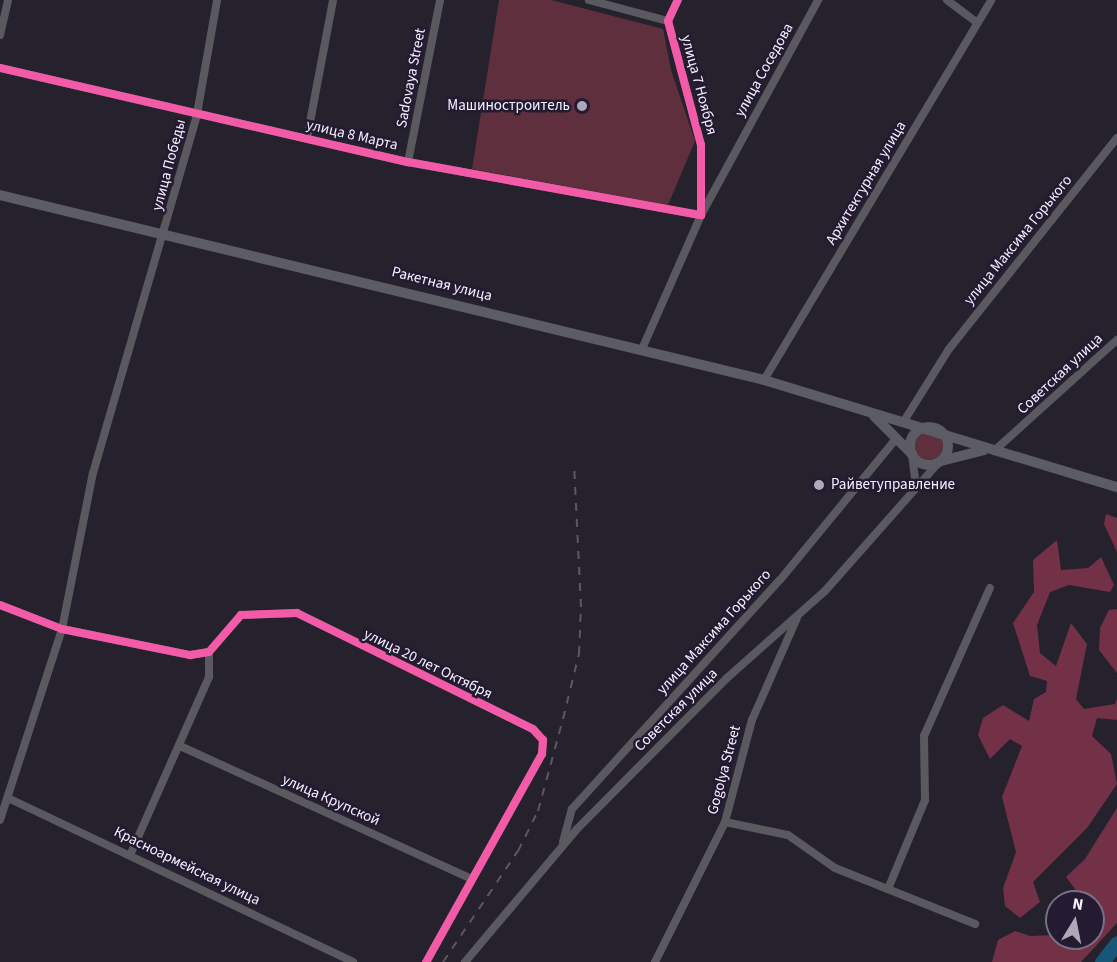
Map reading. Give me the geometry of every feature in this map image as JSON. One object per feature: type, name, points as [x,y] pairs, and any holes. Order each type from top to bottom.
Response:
[{"type":"main road","name":"Ракетная улица","points":[[0,195],[165,231],[764,380],[874,416],[936,428],[992,450],[1117,487]]},
{"type":"main road","name":"Ракетная улица","points":[[874,416],[912,454]]},
{"type":"main road","points":[[940,461],[947,440],[936,428],[920,430],[913,437],[912,454],[923,464],[940,461],[992,450]]},
{"type":"street","points":[[0,35],[8,0]]},
{"type":"street","name":"улица Победы","points":[[0,820],[62,628],[93,473],[165,231],[197,114],[217,0]]},
{"type":"street","points":[[307,138],[333,0]]},
{"type":"street","name":"Sadovaya Street","points":[[408,162],[440,0]]},
{"type":"street","points":[[589,0],[668,21]]},
{"type":"street","name":"улица 7 Ноября","points":[[678,0],[668,21],[701,145],[701,215]]},
{"type":"street","name":"улица Соседова","points":[[642,349],[701,215],[818,0]]},
{"type":"street","points":[[947,0],[977,23]]},
{"type":"street","name":"Архитектурная улица","points":[[764,380],[991,0]]},
{"type":"street","name":"улица 8 Марта","points":[[0,68],[408,162],[701,215]]},
{"type":"street","name":"улица Максима Горького","points":[[904,421],[949,349],[1117,138]]},
{"type":"street","name":"Советская улица","points":[[992,450],[1117,340]]},
{"type":"street","name":"улица Максима Горького","points":[[561,847],[572,809],[780,580],[896,439]]},
{"type":"street","points":[[912,454],[916,488]]},
{"type":"street","name":"Советская улица","points":[[465,962],[561,847],[727,678],[798,615],[940,461]]},
{"type":"street","points":[[888,889],[925,800],[924,736],[990,588]]},
{"type":"street","points":[[0,605],[62,628],[190,655],[209,652],[209,677],[131,853]]},
{"type":"street","name":"улица 20 лет Октября","points":[[209,652],[240,615],[297,613],[533,729],[543,740],[542,754],[472,879]]},
{"type":"street","name":"Gogolya Street","points":[[655,962],[725,822],[752,720],[798,615]]},
{"type":"street","name":"улица Крупской","points":[[180,746],[472,879]]},
{"type":"street","name":"Красноармейская улица","points":[[8,798],[131,853],[353,962]]},
{"type":"street","points":[[725,822],[788,835],[835,867],[975,924]]},
{"type":"street","points":[[426,962],[472,879]]},
{"type":"shaded area","name":"Машиностроитель","points":[[499,0],[551,0],[663,29],[671,70],[695,141],[668,205],[472,169]]},
{"type":"shaded area","points":[[929,432],[939,436],[943,446],[939,456],[929,460],[919,456],[915,446],[919,436]]},
{"type":"shaded area","points":[[1106,514],[1117,518],[1117,552],[1104,524]]},
{"type":"shaded area","points":[[1057,540],[1061,570],[1088,568],[1101,557],[1114,585],[1110,592],[1069,585],[1050,592],[1037,625],[1040,653],[1056,666],[1071,623],[1087,644],[1076,699],[1084,709],[1115,704],[1117,698],[1117,720],[1097,718],[1092,736],[1111,754],[1117,784],[1087,828],[1033,882],[1040,902],[1020,918],[1005,906],[1003,888],[1016,852],[1002,797],[1022,746],[1010,739],[990,759],[978,735],[983,718],[1003,705],[1029,721],[1034,699],[1046,692],[1047,681],[1030,676],[1013,623],[1034,592],[1033,560]]},
{"type":"shaded area","points":[[1117,609],[1117,673],[1099,650],[1100,628],[1109,610]]},
{"type":"shaded area","points":[[1117,808],[1117,923],[1105,936],[1105,890],[1076,890],[1066,877],[1085,859]]},
{"type":"shaded area","points":[[1015,931],[1030,936],[1045,935],[1045,950],[1092,950],[1081,962],[992,962],[998,940]]},
{"type":"waterway","points":[[1102,962],[1117,943]]},
{"type":"railway","points":[[443,962],[518,851],[538,811],[563,719],[579,654],[581,607],[574,464]]},
{"type":"cycle path","points":[[0,68],[408,162],[701,215],[701,145],[668,21],[678,0]]},
{"type":"cycle path","points":[[0,605],[62,629],[190,655],[209,652],[241,615],[297,613],[533,729],[543,740],[542,754],[426,962]]},
{"type":"place","name":"Машиностроитель","points":[[582,106]]},
{"type":"place","name":"Райветуправление","points":[[819,485]]}]
